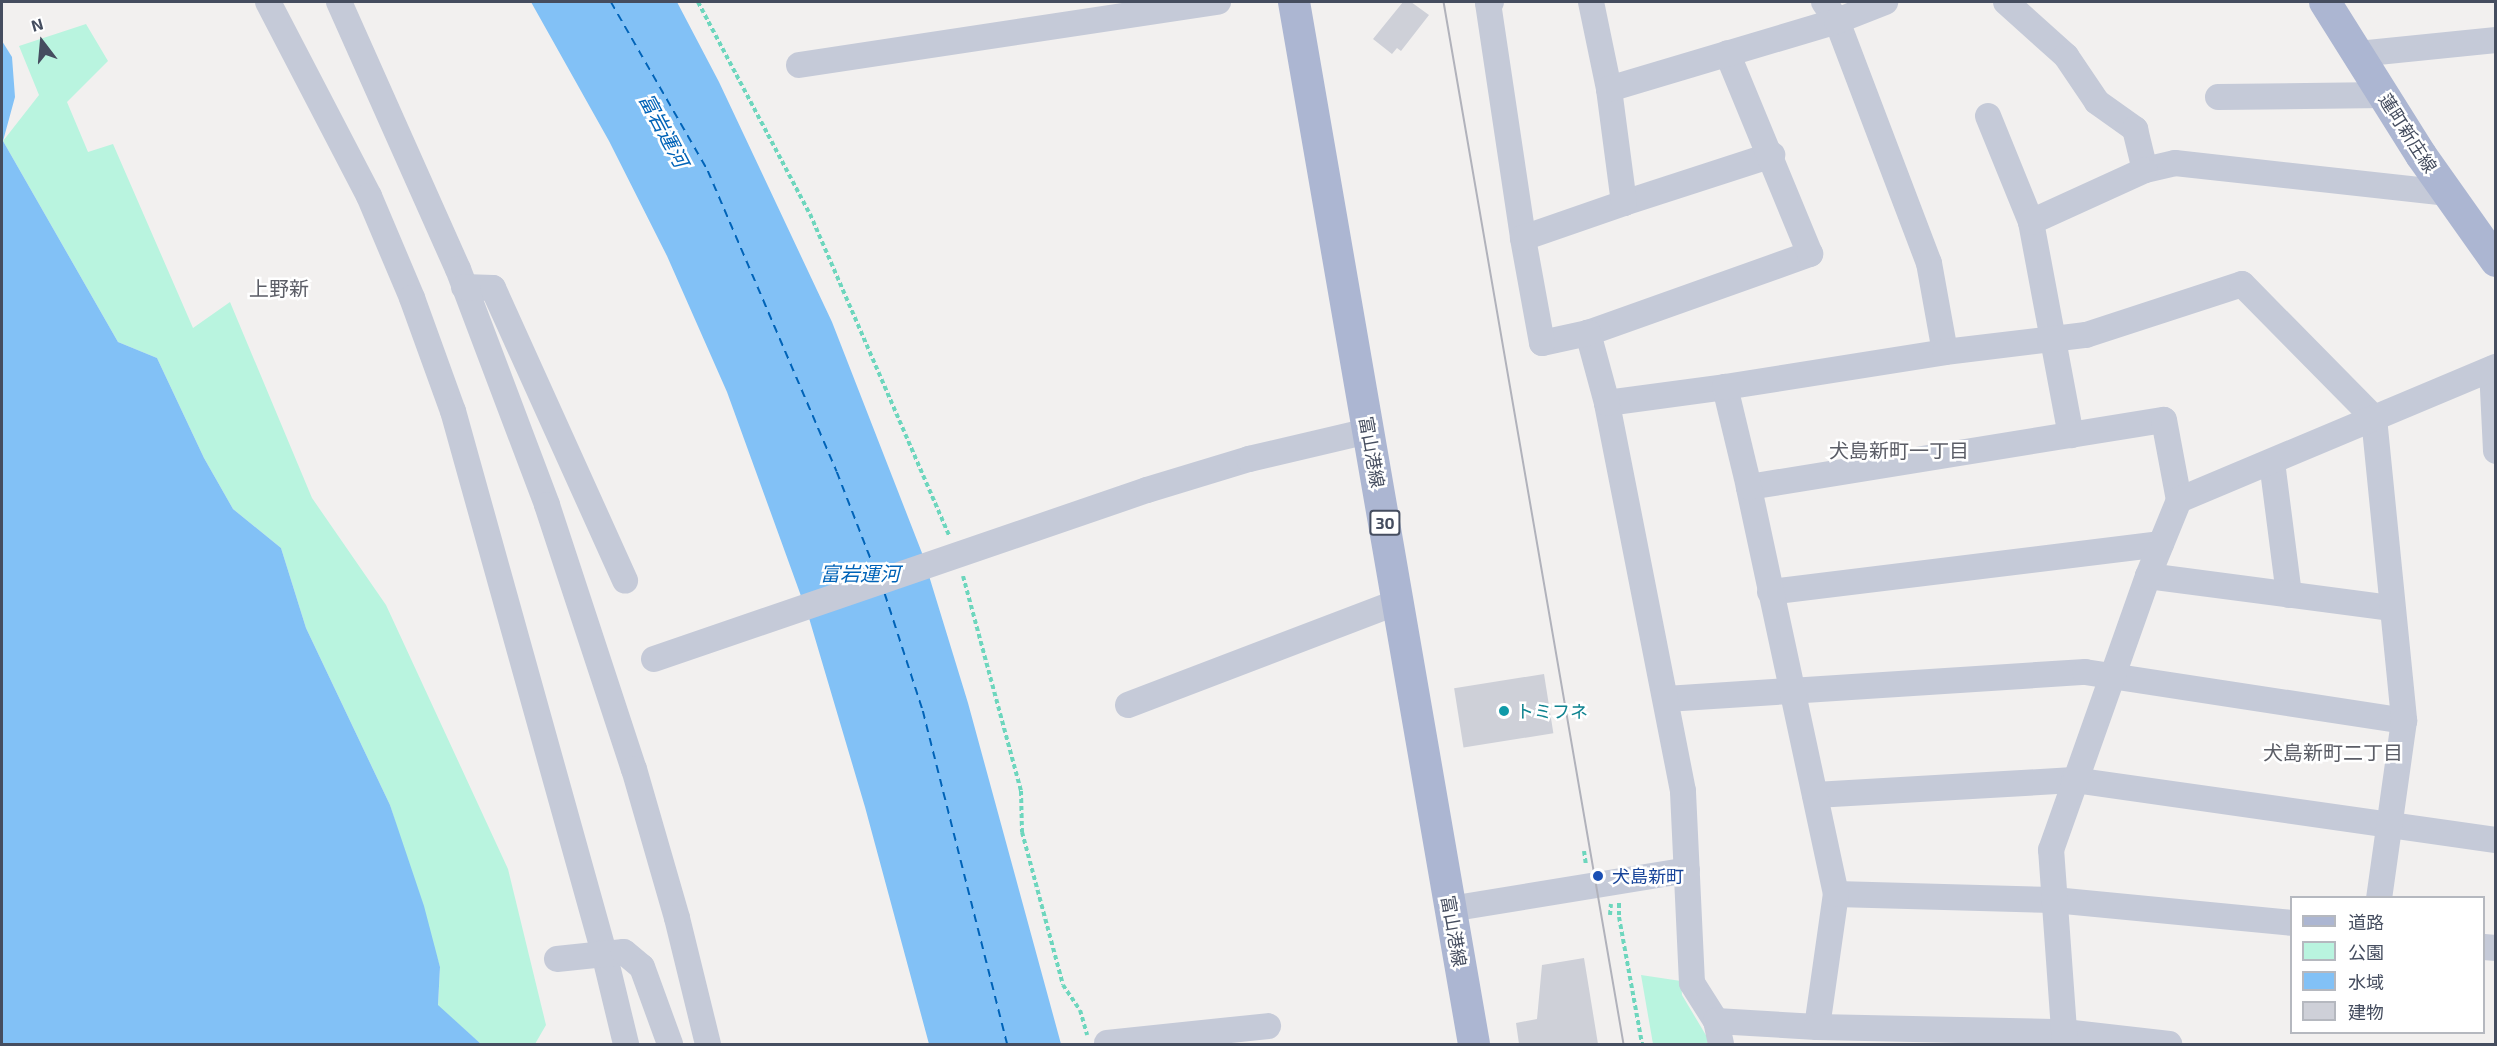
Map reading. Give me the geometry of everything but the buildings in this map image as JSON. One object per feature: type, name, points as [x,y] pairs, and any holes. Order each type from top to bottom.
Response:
[{"type":"main road","name":"富山港線","points":[[1294,2],[1474,1044]]},
{"type":"main road","name":"蓮町新庄線","points":[[2325,2],[2448,193],[2496,261]]},
{"type":"street","points":[[268,2],[369,196],[412,298],[449,401],[604,953],[626,1044]]},
{"type":"street","points":[[339,2],[464,287],[547,505],[634,769],[677,918],[708,1044]]},
{"type":"street","points":[[799,65],[1218,2]]},
{"type":"street","points":[[1491,2],[1488,3],[1523,238],[1542,343],[1588,333],[1810,254],[1772,155],[1727,52]]},
{"type":"street","points":[[1592,2],[1609,89],[1624,203]]},
{"type":"street","points":[[1609,89],[1727,52],[1830,11],[1885,2]]},
{"type":"street","points":[[2006,2],[2066,56],[2097,102],[2135,129],[2145,170]]},
{"type":"street","points":[[1830,11],[1929,263],[1945,352]]},
{"type":"street","points":[[2358,54],[2496,40]]},
{"type":"street","points":[[2218,97],[2384,95]]},
{"type":"street","points":[[1988,116],[2031,222],[2071,435]]},
{"type":"street","points":[[1523,238],[1772,155]]},
{"type":"street","points":[[2031,222],[2145,170],[2175,163],[2448,193]]},
{"type":"street","points":[[1607,404],[1945,352],[2052,337],[2086,335],[2242,284],[2374,418],[2404,721],[2379,896]]},
{"type":"street","points":[[464,287],[493,288],[625,581]]},
{"type":"street","points":[[1588,333],[1607,404],[1683,791],[1692,983],[1719,1033],[1817,1028],[2169,1044]]},
{"type":"street","points":[[2179,500],[2494,368],[2496,451]]},
{"type":"street","points":[[1725,387],[1749,487],[1836,894],[1817,1028]]},
{"type":"street","points":[[1749,487],[2164,420],[2179,500],[2148,576],[2051,850],[2064,1038]]},
{"type":"street","points":[[654,659],[957,554],[1249,459],[1368,431]]},
{"type":"street","points":[[2272,462],[2289,595]]},
{"type":"street","points":[[1770,592],[2161,544]]},
{"type":"street","points":[[2148,576],[2392,609]]},
{"type":"street","points":[[1128,705],[1398,602]]},
{"type":"street","points":[[1666,699],[2085,672],[2112,679],[2404,721]]},
{"type":"street","points":[[1815,795],[2074,780],[2496,840]]},
{"type":"street","points":[[1450,909],[1687,870]]},
{"type":"street","points":[[1836,894],[2054,900],[2290,923]]},
{"type":"street","points":[[557,959],[624,952],[642,967],[670,1044]]},
{"type":"street","points":[[1099,1044],[1152,1041],[1268,1026]]},
{"type":"path","points":[[698,2],[810,214],[957,554],[1021,791],[1022,832],[1063,985],[1099,1044]]},
{"type":"path","points":[[1618,881],[1618,917],[1642,1044]]},
{"type":"green space","points":[[86,24],[108,61],[67,102],[88,152],[113,144],[193,328],[230,302],[312,498],[386,605],[508,869],[546,1025],[535,1044],[481,1044],[438,1006],[440,967],[390,805],[306,628],[281,548],[233,509],[204,458],[157,358],[118,342],[3,141],[39,95],[19,46]]},
{"type":"green space","points":[[1641,975],[1681,981],[1682,995],[1707,1037],[1708,1044],[1653,1044]]},
{"type":"water","name":"富岩運河","points":[[531,2],[677,2],[719,82],[832,322],[922,553],[968,703],[1061,1044],[929,1044],[865,807],[809,618],[727,392],[667,256],[609,141]]},
{"type":"water","points":[[2,41],[12,57],[15,97],[3,141],[118,342],[157,358],[204,458],[233,509],[281,548],[306,628],[390,805],[424,906],[440,967],[438,1005],[481,1044],[2,1044]]},
{"type":"ferry route","points":[[611,2],[708,171],[837,472],[875,570]]},
{"type":"ferry route","points":[[885,594],[923,711],[1007,1044]]},
{"type":"tram line","points":[[1444,2],[1624,1044]]},
{"type":"place","name":"トミフネ","points":[[1504,711]]},
{"type":"place","name":"犬島新町","points":[[1598,876]]},
{"type":"district","name":"上野新","points":[[279,288]]},
{"type":"district","name":"犬島新町一丁目","points":[[1899,450]]},
{"type":"district","name":"犬島新町二丁目","points":[[2333,752]]}]
